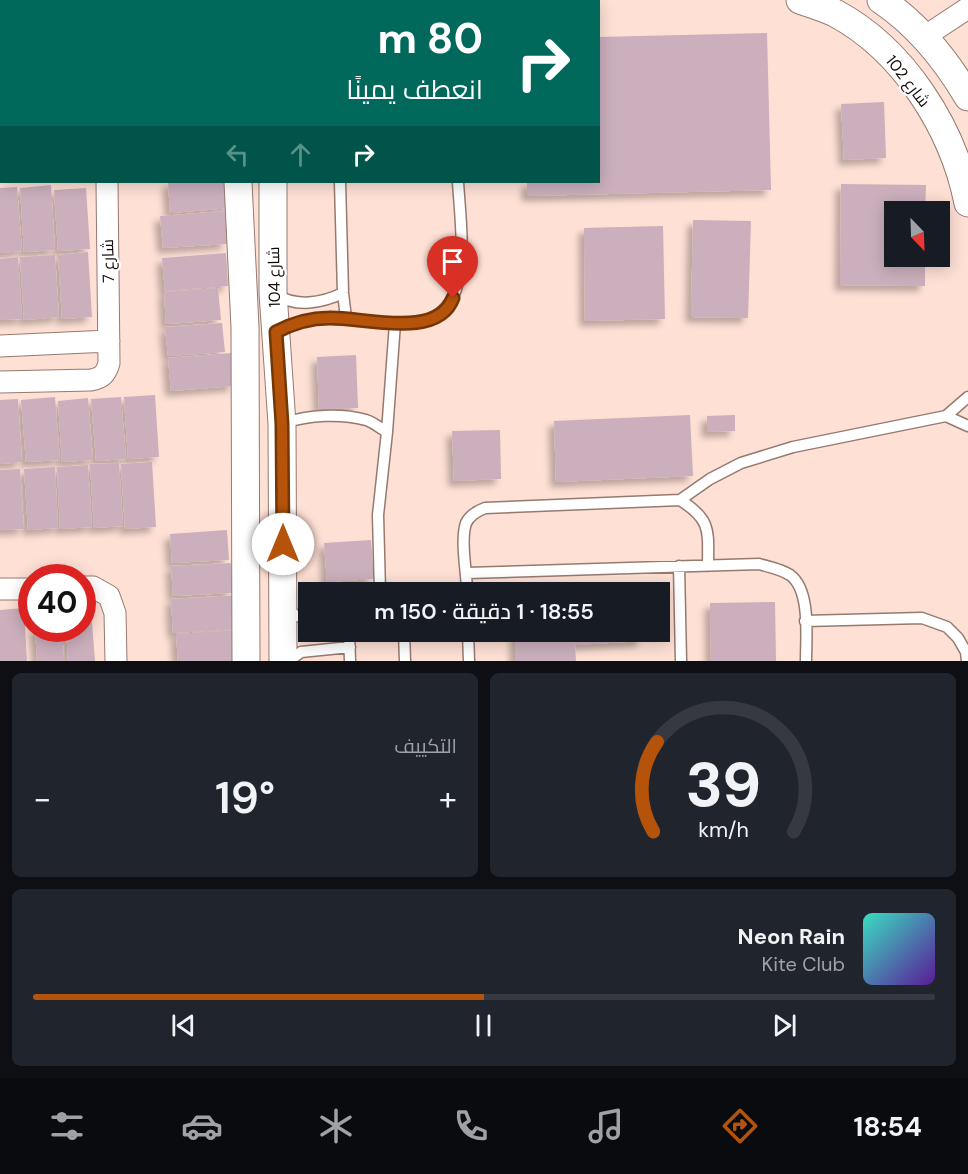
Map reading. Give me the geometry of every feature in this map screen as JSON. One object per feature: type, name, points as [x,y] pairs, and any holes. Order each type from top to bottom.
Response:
[{"type":"street","name":"شارع 102","points":[[800,0],[834,13],[863,32],[896,62],[925,98],[958,165],[968,203]]},
{"type":"street","points":[[881,0],[924,37],[958,80],[968,97]]},
{"type":"street","points":[[924,37],[968,8]]},
{"type":"street","name":"شارع 7","points":[[0,382],[98,378],[107,370],[110,363],[107,183]]},
{"type":"street","name":"شارع 104","points":[[238,183],[245,327],[246,661]]},
{"type":"street","name":"شارع 104","points":[[273,183],[273,293],[282,424],[283,661]]},
{"type":"street","points":[[0,345],[108,341]]},
{"type":"street","points":[[244,481],[255,472],[266,469],[282,483]]},
{"type":"street","points":[[0,590],[18,589]]},
{"type":"street","points":[[96,589],[109,596],[114,613],[116,661]]},
{"type":"lane","points":[[340,183],[343,293],[346,318]]},
{"type":"lane","points":[[276,332],[288,326],[317,318],[346,318],[413,324],[435,318],[450,305],[458,282],[461,252],[458,183]]},
{"type":"lane","points":[[273,293],[282,298],[307,303],[320,302],[343,293]]},
{"type":"lane","points":[[380,582],[378,515],[387,432],[394,323]]},
{"type":"lane","points":[[467,582],[464,537],[467,522],[475,512],[485,508],[680,500],[710,478],[741,463],[793,447],[946,416],[968,397]]},
{"type":"lane","points":[[282,424],[322,416],[348,417],[368,420],[387,432]]},
{"type":"lane","points":[[946,416],[968,426]]},
{"type":"lane","points":[[680,500],[696,510],[703,519],[708,531],[708,566]]},
{"type":"lane","points":[[467,573],[759,564],[783,571],[792,576],[801,586],[806,661]]},
{"type":"lane","points":[[679,566],[681,661]]},
{"type":"lane","points":[[283,606],[298,616]]},
{"type":"lane","points":[[805,621],[922,618],[946,627],[958,638],[966,652],[967,661]]},
{"type":"lane","points":[[350,642],[350,661]]},
{"type":"lane","points":[[404,642],[405,661]]},
{"type":"lane","points":[[468,642],[469,661]]},
{"type":"lane","points":[[289,661],[301,652],[350,647]]},
{"type":"building","points":[[767,33],[771,190],[527,196],[527,183],[600,183],[600,37]]},
{"type":"building","points":[[884,102],[886,158],[844,160],[841,104]]},
{"type":"building","points":[[168,183],[229,183],[231,208],[170,213]]},
{"type":"building","points":[[841,184],[926,185],[925,201],[884,201],[884,267],[925,267],[925,286],[840,285]]},
{"type":"building","points":[[51,185],[55,250],[24,252],[20,188]]},
{"type":"building","points":[[17,187],[22,251],[0,253],[0,188]]},
{"type":"building","points":[[86,188],[90,249],[58,251],[54,190]]},
{"type":"building","points":[[225,211],[227,244],[163,248],[160,216]]},
{"type":"building","points":[[693,220],[751,221],[748,318],[691,317]]},
{"type":"building","points":[[663,226],[665,319],[585,321],[584,228]]},
{"type":"building","points":[[88,252],[92,317],[62,319],[58,255]]},
{"type":"building","points":[[226,253],[228,286],[165,291],[162,258]]},
{"type":"building","points":[[55,255],[59,317],[24,320],[20,257]]},
{"type":"building","points":[[18,257],[22,319],[0,320],[0,259]]},
{"type":"building","points":[[218,288],[221,320],[166,324],[164,292]]},
{"type":"building","points":[[222,323],[225,352],[168,356],[165,327]]},
{"type":"building","points":[[232,353],[234,386],[171,391],[168,358]]},
{"type":"building","points":[[356,355],[358,408],[319,409],[317,357]]},
{"type":"building","points":[[155,395],[159,457],[128,459],[124,397]]},
{"type":"building","points":[[55,397],[60,460],[26,462],[21,400]]},
{"type":"building","points":[[121,397],[126,459],[96,461],[91,399]]},
{"type":"building","points":[[88,398],[93,460],[62,462],[58,401]]},
{"type":"building","points":[[18,399],[22,462],[0,464],[0,400]]},
{"type":"building","points":[[690,415],[693,476],[556,482],[554,421]]},
{"type":"building","points":[[735,415],[735,431],[707,432],[707,416]]},
{"type":"building","points":[[500,430],[501,479],[454,481],[452,431]]},
{"type":"building","points":[[152,462],[156,527],[125,529],[121,464]]},
{"type":"building","points":[[119,463],[123,526],[94,528],[90,464]]},
{"type":"building","points":[[88,465],[92,527],[60,529],[57,467]]},
{"type":"building","points":[[55,467],[58,528],[28,530],[24,469]]},
{"type":"building","points":[[20,469],[24,529],[0,530],[0,470]]},
{"type":"building","points":[[227,530],[229,560],[172,563],[170,534]]},
{"type":"building","points":[[371,540],[374,579],[327,582],[324,543]]},
{"type":"building","points":[[231,563],[233,593],[173,596],[171,566]]},
{"type":"building","points":[[239,595],[241,629],[173,633],[171,599]]},
{"type":"building","points":[[775,602],[776,661],[711,661],[710,603]]},
{"type":"building","points":[[18,608],[18,642],[26,642],[27,661],[0,661],[0,610]]},
{"type":"building","points":[[239,630],[241,661],[178,661],[176,634]]},
{"type":"building","points":[[36,642],[63,642],[64,661],[37,661]]},
{"type":"building","points":[[67,642],[94,642],[95,661],[68,661]]},
{"type":"building","points":[[515,642],[626,642],[575,645],[576,661],[515,661]]},
{"type":"route","points":[[283,544],[282,424],[276,332],[302,321],[317,318],[413,324],[435,318],[450,305],[453,298]]}]
